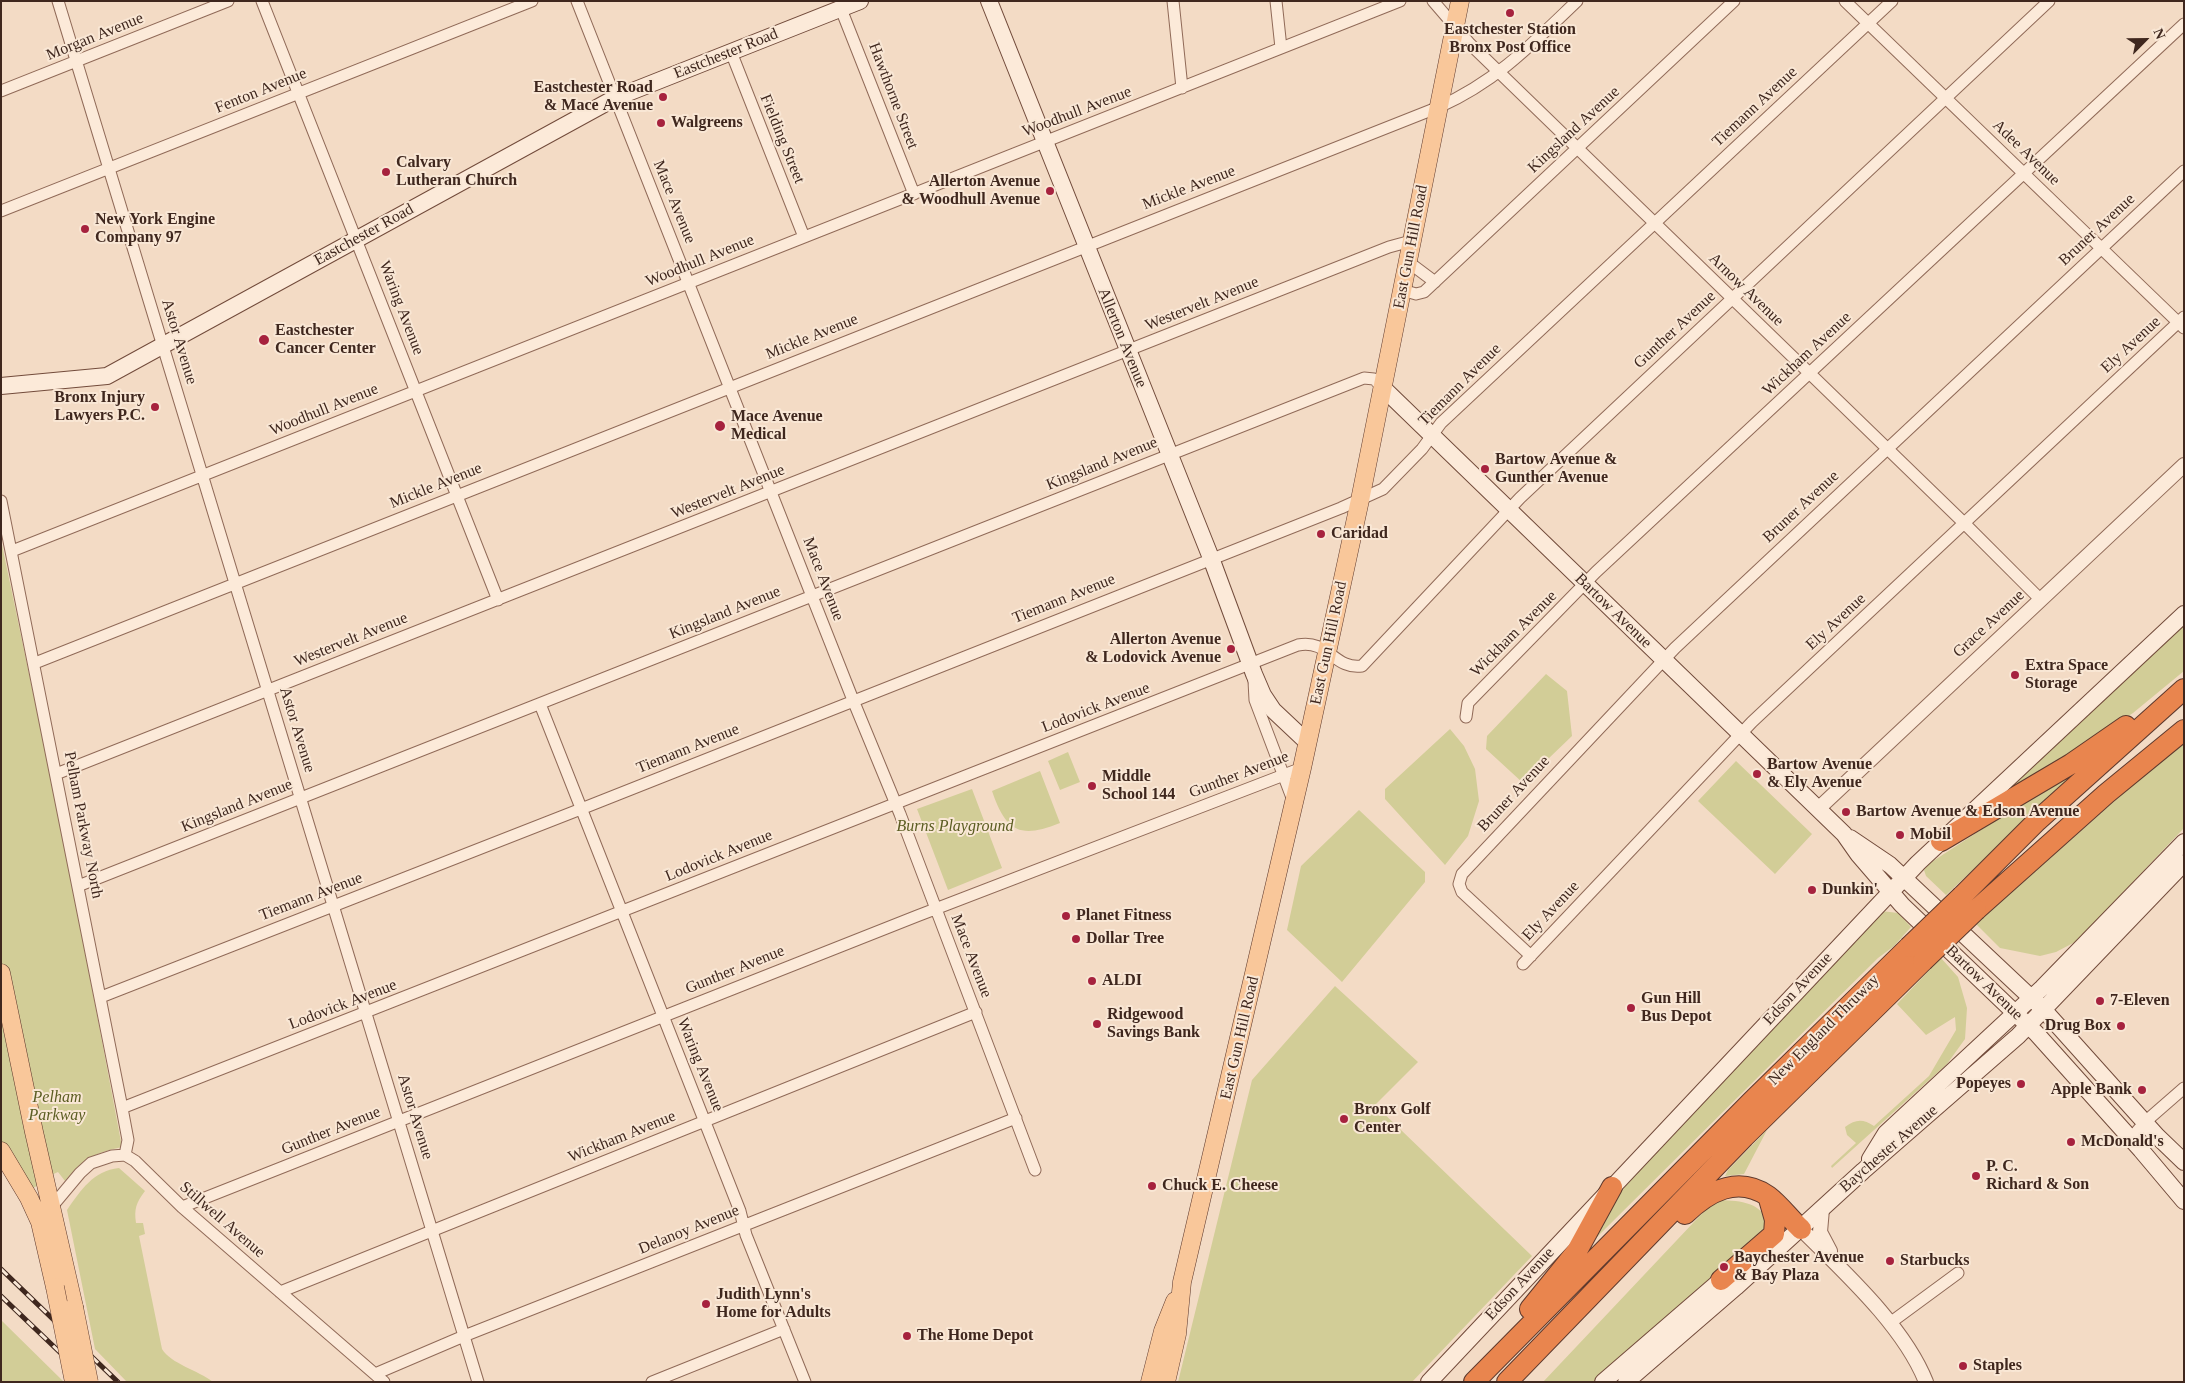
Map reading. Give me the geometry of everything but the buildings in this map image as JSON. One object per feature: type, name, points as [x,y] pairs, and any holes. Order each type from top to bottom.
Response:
[{"type":"highway","points":[[1941,841],[2071,764],[2184,683]]},
{"type":"highway","name":"New England Thruway","points":[[1507,1382],[1623,1260],[1792,1089],[1923,961],[2037,821],[2184,689]]},
{"type":"highway","points":[[2106,794],[2184,716]]},
{"type":"highway","name":"New England Thruway","points":[[1474,1382],[1752,1101],[1909,947],[1969,903],[2184,730]]},
{"type":"highway","points":[[1470,1382],[1485,1358],[1535,1304],[1577,1251],[1612,1187]]},
{"type":"highway","points":[[1623,1260],[1680,1219],[1712,1192],[1725,1188],[1758,1191],[1768,1197],[1801,1229]]},
{"type":"highway","points":[[1721,1280],[1774,1234],[1776,1220],[1768,1197]]},
{"type":"main road","name":"Eastchester Road","points":[[1,386],[106,376],[615,98],[860,1]]},
{"type":"main road","name":"Allerton Avenue","points":[[989,1],[1211,558],[1252,670],[1263,695],[1273,710],[1307,742]]},
{"type":"main road","name":"East Gun Hill Road","points":[[1166,1382],[1177,1334],[1182,1282],[1294,804],[1360,500],[1460,1]]},
{"type":"main road","name":"Bartow Avenue","points":[[1382,387],[1844,834],[1858,854],[1890,891],[2028,1025],[2184,1201]]},
{"type":"main road","name":"Edson Avenue","points":[[1429,1382],[1890,891],[2184,614]]},
{"type":"main road","name":"Bartow Avenue","points":[[1844,834],[1866,847],[1904,877],[2037,1004],[2184,1162]]},
{"type":"main road","name":"Baychester Avenue","points":[[1626,1382],[1801,1229],[1863,1171],[1934,1111],[2028,1025],[2037,1004],[2184,842]]},
{"type":"main road","name":"Baychester Avenue","points":[[2037,1004],[2184,864]]},
{"type":"main road","points":[[1,972],[89,1382]]},
{"type":"main road","points":[[1863,1171],[1886,1133],[2015,1013],[2037,1004]]},
{"type":"main road","points":[[1,1151],[29,1198],[40,1222],[74,1382]]},
{"type":"main road","points":[[1603,1382],[1721,1280]]},
{"type":"main road","name":"East Gun Hill Road","points":[[1150,1382],[1163,1331],[1182,1282]]},
{"type":"street","name":"Astor Avenue","points":[[58,1],[302,798],[478,1382]]},
{"type":"street","name":"Morgan Avenue","points":[[1,91],[228,1]]},
{"type":"street","name":"Waring Avenue","points":[[262,1],[498,600]]},
{"type":"street","name":"Fenton Avenue","points":[[1,211],[532,1]]},
{"type":"street","name":"Mace Avenue","points":[[577,1],[853,700],[896,804],[1035,1170]]},
{"type":"street","points":[[1173,1],[1182,88]]},
{"type":"street","points":[[1276,1],[1281,48]]},
{"type":"street","name":"Woodhull Avenue","points":[[12,550],[1400,1]]},
{"type":"street","name":"Arnow Avenue","points":[[1433,1],[1455,27],[1500,73],[2040,599]]},
{"type":"street","name":"Mickle Avenue","points":[[35,663],[1439,107],[1464,95],[1500,73],[1577,1]]},
{"type":"street","name":"Kingsland Avenue","points":[[1402,290],[1416,294],[1424,292],[1734,1]]},
{"type":"street","name":"Adee Avenue","points":[[1845,1],[2101,248],[2182,323]]},
{"type":"street","name":"Tiemann Avenue","points":[[101,997],[581,809],[1360,500],[1383,489],[1422,449],[1441,423],[1892,1]]},
{"type":"street","name":"Gunther Avenue","points":[[1327,651],[1347,665],[1362,666],[1508,510],[2049,1]]},
{"type":"street","name":"Hawthorne Street","points":[[841,9],[914,194]]},
{"type":"street","name":"Wickham Avenue","points":[[1466,717],[1468,703],[1585,584],[2184,24]]},
{"type":"street","name":"Fielding Street","points":[[731,52],[804,237]]},
{"type":"street","name":"Bruner Avenue","points":[[1527,960],[1462,892],[1459,884],[1462,874],[1663,660],[1886,448],[2184,171]]},
{"type":"street","name":"Westervelt Avenue","points":[[56,774],[1388,247],[1411,241]]},
{"type":"street","points":[[1407,261],[1435,282]]},
{"type":"street","name":"Ely Avenue","points":[[1527,960],[1741,735],[1964,523],[2182,323]]},
{"type":"street","name":"Kingsland Avenue","points":[[78,886],[1364,378],[1374,379],[1382,387]]},
{"type":"street","name":"Grace Avenue","points":[[1818,809],[2184,465]]},
{"type":"street","name":"Pelham Parkway North","points":[[1,501],[101,997],[128,1140],[125,1155]]},
{"type":"street","name":"Lodovick Avenue","points":[[122,1108],[366,1014],[896,804],[1252,670],[1306,644],[1313,643],[1327,651]]},
{"type":"street","name":"Allerton Avenue","points":[[1252,670],[1255,700],[1294,804]]},
{"type":"street","name":"Waring Avenue","points":[[540,704],[705,1121],[805,1382]]},
{"type":"street","name":"Gunther Avenue","points":[[182,1207],[663,1016],[1302,768]]},
{"type":"street","name":"Wickham Avenue","points":[[280,1292],[976,1012]]},
{"type":"street","points":[[2130,1138],[2145,1122],[2184,1088]]},
{"type":"street","name":"Delanoy Avenue","points":[[375,1374],[464,1336],[1016,1118]]},
{"type":"street","points":[[40,1222],[91,1164],[112,1156],[125,1155]]},
{"type":"street","name":"Stillwell Avenue","points":[[125,1155],[134,1161],[182,1207],[384,1382]]},
{"type":"street","points":[[1822,1209],[1820,1232],[1839,1267]]},
{"type":"street","points":[[1801,1229],[1890,1323],[1909,1347],[1926,1382]]},
{"type":"street","points":[[1890,1323],[1958,1273]]},
{"type":"street","points":[[652,1382],[784,1329]]},
{"type":"green space","name":"Pelham Parkway","points":[[1,540],[65,846],[122,1147],[90,1158],[78,1167],[65,1181],[58,1172],[38,1181],[38,1185],[32,1189],[28,1186],[1,1140]]},
{"type":"green space","points":[[2184,623],[2184,671],[2133,713],[2077,750],[2001,794]]},
{"type":"green space","points":[[1546,674],[1567,691],[1572,736],[1523,783],[1486,749],[1487,736]]},
{"type":"green space","points":[[1450,729],[1464,746],[1475,769],[1479,801],[1468,836],[1445,865],[1385,799],[1385,789]]},
{"type":"green space","points":[[2184,743],[2184,828],[2077,941],[2056,952],[2040,956],[2000,948],[1976,924],[2136,782]]},
{"type":"green space","points":[[1068,752],[1080,782],[1060,790],[1048,761]]},
{"type":"green space","points":[[1736,761],[1812,834],[1775,874],[1698,801]]},
{"type":"green space","points":[[2073,770],[2075,774],[1946,895],[1926,876],[1924,870],[1927,865]]},
{"type":"green space","points":[[1040,771],[1060,823],[1034,831],[1016,828],[1003,816],[992,791]]},
{"type":"green space","name":"Burns Playground","points":[[972,789],[1002,868],[948,890],[917,809]]},
{"type":"green space","points":[[1359,810],[1425,872],[1425,882],[1342,982],[1287,930],[1301,866]]},
{"type":"green space","points":[[1881,911],[1898,913],[1911,927],[1894,946],[1878,958],[1597,1237],[1593,1234],[1619,1191]]},
{"type":"green space","points":[[1941,958],[1958,977],[1967,1008],[1965,1039],[1947,1064],[1832,1168],[1831,1166],[1856,1143],[1847,1135],[1845,1127],[1853,1122],[1860,1121],[1874,1126],[1929,1076],[1956,1030],[1955,1017],[1926,1035],[1897,1004]]},
{"type":"green space","points":[[1335,986],[1418,1062],[1375,1105],[1532,1256],[1412,1382],[1178,1382],[1252,1080]]},
{"type":"green space","points":[[1767,1130],[1744,1174],[1725,1176],[1728,1170]]},
{"type":"green space","points":[[119,1168],[145,1191],[136,1206],[135,1218],[136,1223],[143,1223],[145,1234],[139,1236],[162,1349],[178,1363],[213,1382],[127,1382],[95,1349],[67,1210],[95,1177]]},
{"type":"green space","points":[[1721,1200],[1743,1202],[1756,1207],[1765,1217],[1768,1225],[1723,1265],[1723,1268],[1593,1382],[1543,1382],[1710,1205]]},
{"type":"green space","points":[[1,1320],[64,1382],[1,1382]]},
{"type":"railway","points":[[1,1269],[118,1382]]},
{"type":"railway","points":[[1,1296],[91,1382]]},
{"type":"place","name":"Eastchester Station Bronx Post Office","points":[[1510,13]]},
{"type":"place","name":"Eastchester Road & Mace Avenue","points":[[663,97]]},
{"type":"place","name":"Walgreens","points":[[661,123]]},
{"type":"place","name":"Calvary Lutheran Church","points":[[386,172]]},
{"type":"place","name":"Allerton Avenue & Woodhull Avenue","points":[[1050,191]]},
{"type":"place","name":"New York Engine Company 97","points":[[85,229]]},
{"type":"place","name":"Eastchester Cancer Center","points":[[264,340]]},
{"type":"place","name":"Bronx Injury Lawyers P.C.","points":[[155,407]]},
{"type":"place","name":"Mace Avenue Medical","points":[[720,426]]},
{"type":"place","name":"Bartow Avenue & Gunther Avenue","points":[[1485,469]]},
{"type":"place","name":"Caridad","points":[[1321,534]]},
{"type":"place","name":"Allerton Avenue & Lodovick Avenue","points":[[1231,649]]},
{"type":"place","name":"Extra Space Storage","points":[[2015,675]]},
{"type":"place","name":"Bartow Avenue & Ely Avenue","points":[[1757,774]]},
{"type":"place","name":"Middle School 144","points":[[1092,786]]},
{"type":"place","name":"Bartow Avenue & Edson Avenue","points":[[1846,812]]},
{"type":"place","name":"Mobil","points":[[1900,835]]},
{"type":"place","name":"Dunkin'","points":[[1812,890]]},
{"type":"place","name":"Planet Fitness","points":[[1066,916]]},
{"type":"place","name":"Dollar Tree","points":[[1076,939]]},
{"type":"place","name":"ALDI","points":[[1092,981]]},
{"type":"place","name":"7-Eleven","points":[[2100,1001]]},
{"type":"place","name":"Gun Hill Bus Depot","points":[[1631,1008]]},
{"type":"place","name":"Ridgewood Savings Bank","points":[[1097,1024]]},
{"type":"place","name":"Drug Box","points":[[2121,1026]]},
{"type":"place","name":"Popeyes","points":[[2021,1084]]},
{"type":"place","name":"Apple Bank","points":[[2142,1090]]},
{"type":"place","name":"Bronx Golf Center","points":[[1344,1119]]},
{"type":"place","name":"McDonald's","points":[[2071,1142]]},
{"type":"place","name":"P. C. Richard & Son","points":[[1976,1176]]},
{"type":"place","name":"Chuck E. Cheese","points":[[1152,1186]]},
{"type":"place","name":"Starbucks","points":[[1890,1261]]},
{"type":"place","name":"Baychester Avenue & Bay Plaza","points":[[1724,1267]]},
{"type":"place","name":"Judith Lynn's Home for Adults","points":[[706,1304]]},
{"type":"place","name":"The Home Depot","points":[[907,1336]]},
{"type":"place","name":"Staples","points":[[1963,1366]]}]
